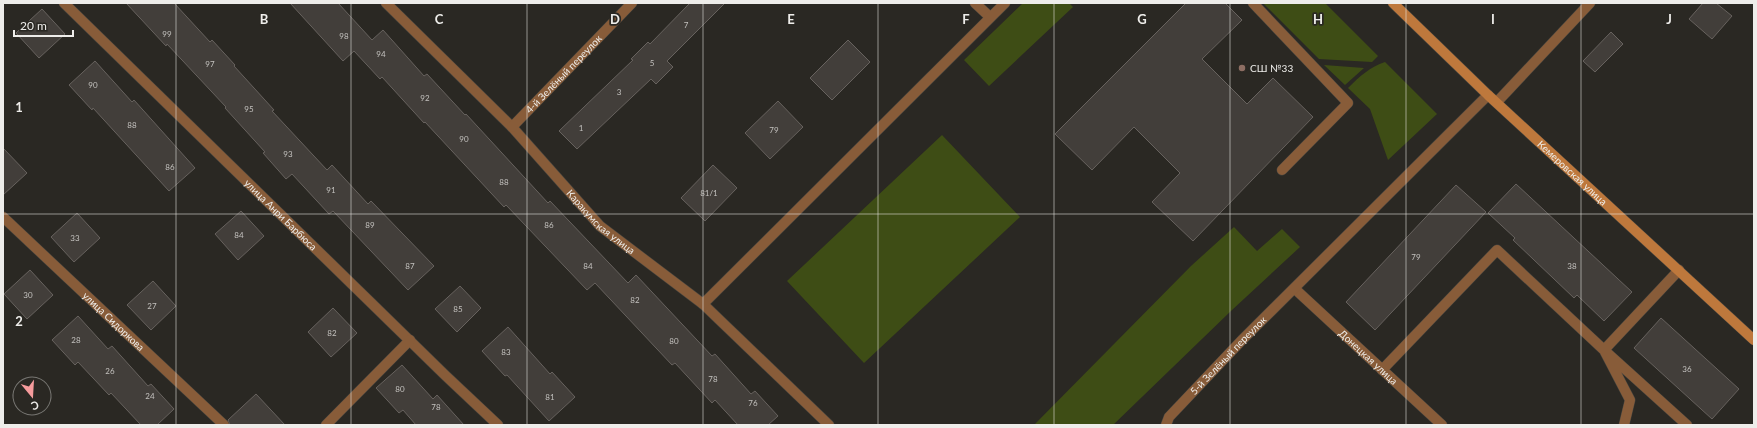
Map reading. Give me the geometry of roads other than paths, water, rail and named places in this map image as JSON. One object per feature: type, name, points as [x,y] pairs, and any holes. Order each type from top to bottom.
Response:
[{"type":"street","name":"улица Анри Барбюса","points":[[64,3],[498,425]]},
{"type":"street","name":"Каракумская улица","points":[[386,3],[512,127],[600,226],[703,304],[829,425]]},
{"type":"street","name":"4-й Зелёный переулок","points":[[512,127],[632,3]]},
{"type":"street","points":[[975,3],[990,17]]},
{"type":"street","points":[[703,304],[1004,3]]},
{"type":"street","points":[[1253,3],[1348,103],[1282,170]]},
{"type":"street","name":"Кемеровская улица","points":[[1393,3],[1488,95],[1754,340]]},
{"type":"street","points":[[1497,102],[1590,3]]},
{"type":"street","name":"5-й Зелёный переулок","points":[[1166,425],[1168,417],[1488,95]]},
{"type":"street","name":"улица Сидоркова","points":[[3,217],[224,425]]},
{"type":"street","points":[[1382,370],[1497,250],[1687,425]]},
{"type":"street","points":[[1604,350],[1679,270]]},
{"type":"street","name":"Донецкая улица","points":[[1295,289],[1442,425]]},
{"type":"street","points":[[326,425],[410,340]]},
{"type":"street","points":[[1604,350],[1630,400],[1624,425]]},
{"type":"place","name":"СШ №33","points":[[1242,68]]}]
